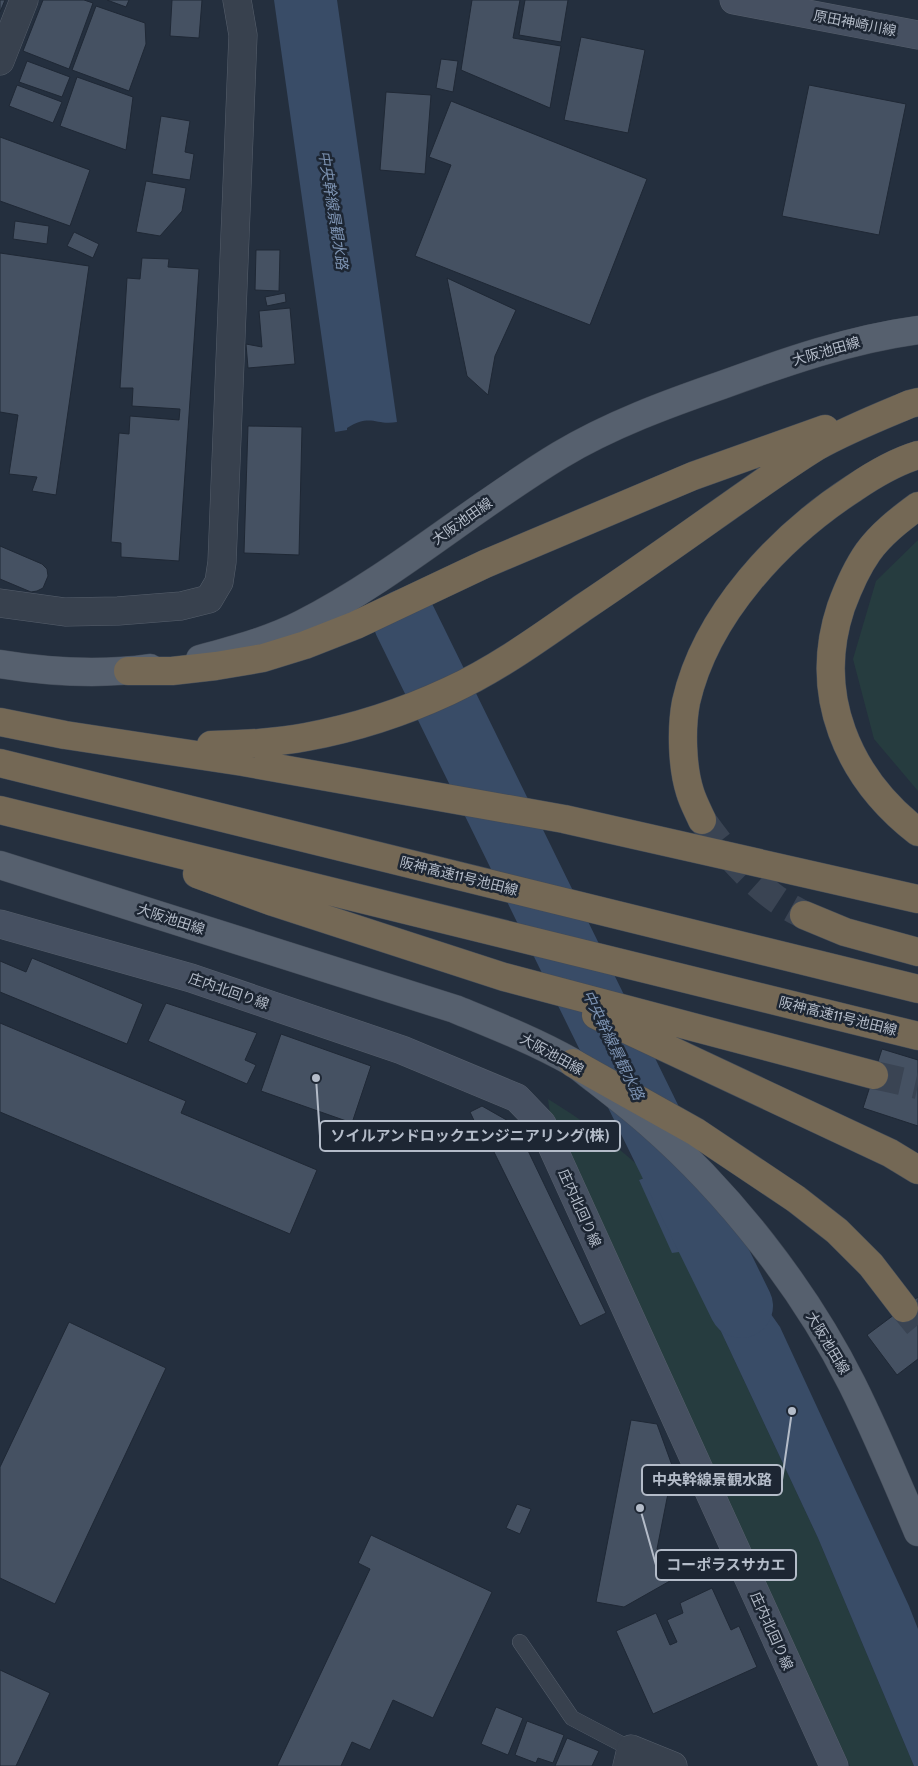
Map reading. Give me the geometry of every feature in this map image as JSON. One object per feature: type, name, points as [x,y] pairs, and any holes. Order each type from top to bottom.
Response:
[{"type":"highway","points":[[128,671],[172,671],[216,666],[263,658],[305,645],[356,625],[485,564],[693,476],[843,423],[914,403]]},
{"type":"highway","points":[[131,744],[238,744],[305,738],[357,725],[450,691],[490,669],[601,596],[773,475],[818,446],[914,403]]},
{"type":"highway","points":[[702,820],[690,791],[683,735],[686,703],[694,673],[707,642],[744,587],[802,527],[872,476],[910,457],[918,455]]},
{"type":"highway","points":[[918,506],[894,524],[868,552],[848,587],[836,624],[830,657],[837,718],[850,750],[871,787],[904,821],[918,832]]},
{"type":"highway","points":[[0,722],[66,735],[327,777],[564,819],[918,899]]},
{"type":"highway","name":"阪神高速11号池田線","points":[[0,763],[918,989]]},
{"type":"highway","name":"阪神高速11号池田線","points":[[0,810],[918,1036]]},
{"type":"highway","points":[[64,826],[273,902],[504,977],[874,1074]]},
{"type":"highway","points":[[804,916],[845,932],[918,952]]},
{"type":"highway","points":[[504,977],[611,1022],[890,1153],[918,1170]]},
{"type":"highway","points":[[573,1063],[696,1132],[796,1199],[837,1232],[871,1265],[904,1308]]},
{"type":"main road","name":"大阪池田線","points":[[0,664],[77,672],[128,671],[176,664],[261,641],[301,625],[386,574],[561,454],[644,414],[807,356],[858,342],[918,330]]},
{"type":"main road","name":"大阪池田線","points":[[0,866],[455,1009],[515,1034],[573,1063],[628,1105],[668,1140],[710,1182],[747,1224],[787,1278],[821,1329],[851,1382],[876,1434],[918,1532]]},
{"type":"street","points":[[0,61],[24,0]]},
{"type":"street","points":[[0,603],[65,612],[118,611],[181,606],[209,599],[219,582],[222,562],[243,35],[237,0]]},
{"type":"street","name":"原田神崎川線","points":[[734,0],[794,5],[918,35]]},
{"type":"street","name":"庄内北回り線","points":[[0,924],[191,978],[402,1050],[517,1098],[542,1124],[834,1766]]},
{"type":"street","points":[[629,1758],[673,1766]]},
{"type":"lane","points":[[520,1642],[572,1718],[629,1758]]},
{"type":"green space","points":[[918,540],[918,791],[874,739],[853,659],[876,581]]},
{"type":"green space","points":[[548,1099],[601,1135],[650,1176],[639,1180],[679,1252],[686,1257],[818,1538],[914,1766],[850,1766],[551,1121]]},
{"type":"water","points":[[274,0],[337,0],[397,422],[362,421],[347,428],[347,430],[335,432]]},
{"type":"water","points":[[650,1176],[682,1204],[741,1272],[780,1327],[909,1606],[918,1629],[918,1766],[914,1766],[818,1538],[686,1257],[679,1252],[672,1253],[639,1180]]},
{"type":"building","points":[[0,0],[5,0],[0,12]]},
{"type":"building","points":[[43,0],[84,0],[93,3],[69,69],[23,51]]},
{"type":"building","points":[[107,0],[129,0],[126,7]]},
{"type":"building","points":[[172,0],[202,0],[199,38],[170,36]]},
{"type":"building","points":[[472,0],[520,0],[513,38],[561,46],[550,108],[461,70]]},
{"type":"building","points":[[525,0],[568,0],[561,42],[519,35]]},
{"type":"building","points":[[96,6],[145,23],[146,44],[129,91],[72,70]]},
{"type":"building","points":[[581,37],[645,50],[628,133],[564,120]]},
{"type":"building","points":[[441,59],[458,61],[453,92],[436,88]]},
{"type":"building","points":[[27,61],[70,77],[62,97],[19,82]]},
{"type":"building","points":[[77,77],[133,97],[126,150],[60,126]]},
{"type":"building","points":[[17,85],[62,102],[53,123],[9,106]]},
{"type":"building","points":[[809,85],[906,104],[879,235],[782,216]]},
{"type":"building","points":[[386,92],[431,95],[425,174],[380,170]]},
{"type":"building","points":[[451,101],[647,179],[590,325],[415,256],[451,165],[429,157]]},
{"type":"building","points":[[161,116],[190,121],[185,152],[194,154],[190,180],[152,174]]},
{"type":"building","points":[[0,137],[90,170],[70,226],[0,201]]},
{"type":"building","points":[[146,181],[186,188],[182,211],[160,236],[136,232]]},
{"type":"building","points":[[15,221],[49,226],[47,244],[13,239]]},
{"type":"building","points":[[74,232],[99,244],[93,258],[67,246]]},
{"type":"building","points":[[256,250],[280,250],[279,291],[255,290]]},
{"type":"building","points":[[0,253],[89,266],[56,495],[32,491],[37,477],[9,474],[18,415],[0,412]]},
{"type":"building","points":[[142,258],[169,259],[168,267],[199,269],[179,561],[121,557],[121,543],[111,542],[119,433],[129,434],[130,416],[179,420],[180,409],[132,406],[133,388],[120,388],[127,278],[140,279]]},
{"type":"building","points":[[447,278],[516,310],[495,356],[488,395],[467,376]]},
{"type":"building","points":[[285,293],[286,302],[267,306],[265,297]]},
{"type":"building","points":[[290,308],[295,364],[248,368],[246,344],[262,347],[259,311]]},
{"type":"building","points":[[248,426],[302,427],[299,555],[244,553]]},
{"type":"building","points":[[0,546],[42,564],[47,569],[48,576],[43,588],[31,592],[0,579]]},
{"type":"building","points":[[32,958],[143,1004],[127,1044],[0,992],[0,961],[26,972]]},
{"type":"building","points":[[166,1003],[257,1033],[245,1060],[256,1065],[247,1084],[148,1041]]},
{"type":"building","points":[[0,1023],[186,1101],[181,1113],[317,1170],[290,1234],[0,1112]]},
{"type":"building","points":[[281,1034],[371,1066],[352,1123],[261,1091]]},
{"type":"building","points":[[882,1049],[918,1060],[918,1126],[863,1108]]},
{"type":"building","points":[[482,1106],[519,1127],[521,1132],[487,1148],[470,1112]]},
{"type":"building","points":[[521,1136],[606,1313],[580,1326],[493,1150]]},
{"type":"building","points":[[918,1297],[918,1359],[897,1375],[867,1335]]},
{"type":"building","points":[[69,1322],[166,1368],[55,1604],[0,1578],[0,1467]]},
{"type":"building","points":[[631,1420],[657,1424],[673,1468],[657,1549],[681,1553],[677,1577],[624,1607],[596,1602]]},
{"type":"building","points":[[517,1504],[531,1509],[520,1534],[506,1528]]},
{"type":"building","points":[[371,1535],[492,1592],[433,1718],[393,1700],[370,1750],[352,1742],[341,1766],[277,1766],[370,1569],[358,1563]]},
{"type":"building","points":[[712,1588],[731,1630],[739,1626],[757,1667],[653,1714],[616,1631],[656,1613],[670,1645],[677,1642],[667,1620],[683,1613],[680,1603]]},
{"type":"building","points":[[0,1670],[50,1693],[16,1766],[0,1766]]},
{"type":"building","points":[[496,1707],[523,1718],[508,1755],[481,1744]]},
{"type":"building","points":[[527,1721],[564,1735],[553,1763],[538,1758],[536,1763],[515,1755]]},
{"type":"building","points":[[567,1738],[599,1751],[592,1766],[555,1766]]},
{"type":"waterway","name":"中央幹線景観水路","points":[[405,621],[741,1306]]},
{"type":"tunnel","points":[[702,820],[726,850],[761,887],[787,906],[804,915]]},
{"type":"tunnel","points":[[874,1075],[918,1085]]},
{"type":"tunnel","points":[[904,1308],[918,1325]]},
{"type":"place","name":"ソイルアンドロックエンジニアリング(株)","points":[[316,1078]]},
{"type":"place","name":"中央幹線景観水路","points":[[792,1411]]},
{"type":"place","name":"コーポラスサカエ","points":[[640,1508]]}]
